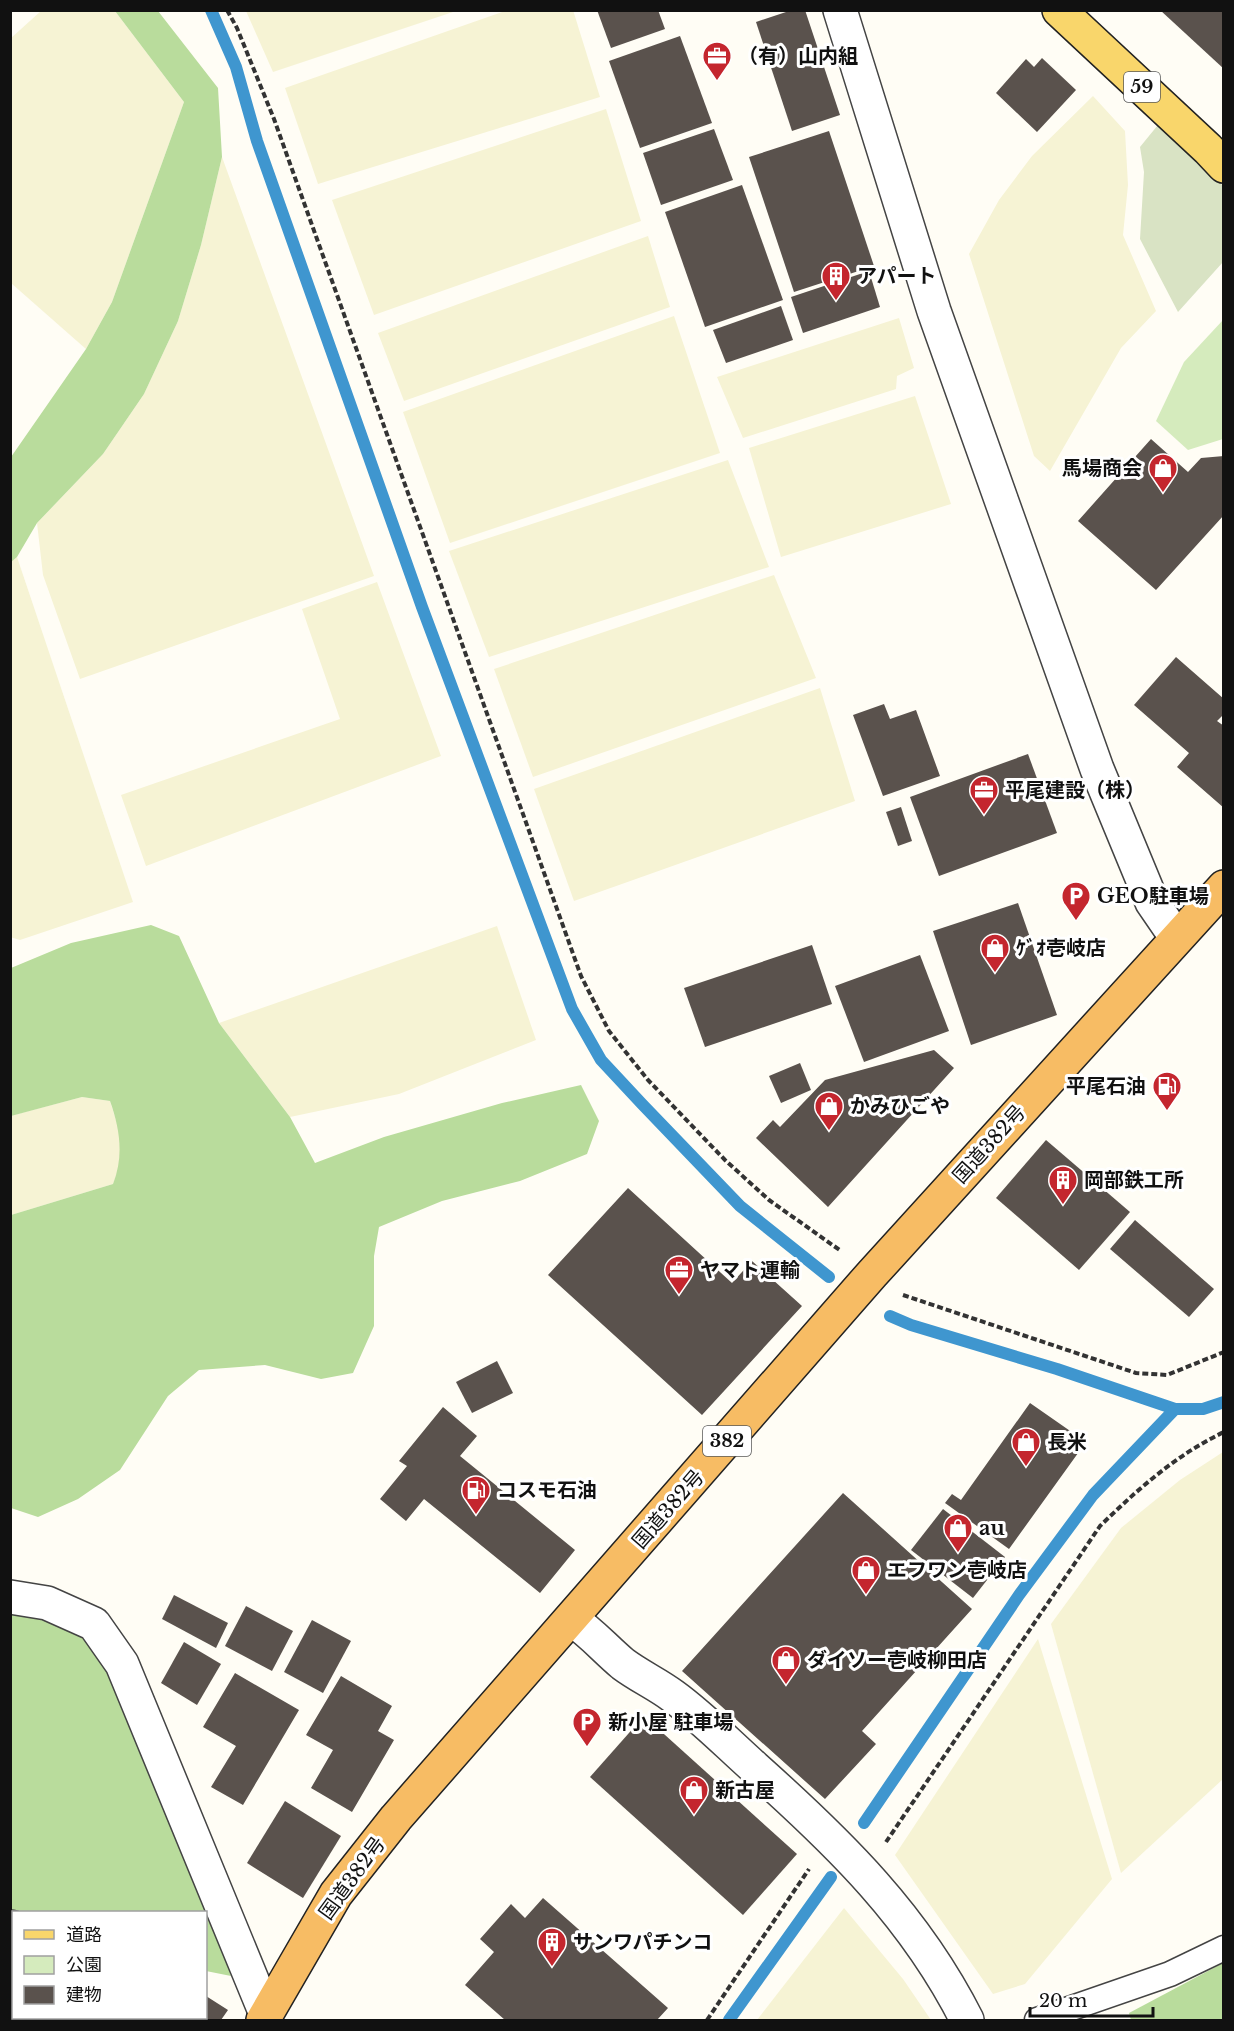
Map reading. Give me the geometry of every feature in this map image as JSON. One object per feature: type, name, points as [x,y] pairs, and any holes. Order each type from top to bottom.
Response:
[{"type":"highway","name":"国道382号","points":[[264,2017],[336,1894],[410,1802],[872,1274],[1224,886]]},
{"type":"main road","name":"59","points":[[1059,10],[1208,148],[1224,166]]},
{"type":"street","points":[[840,10],[934,311],[1097,769],[1152,903],[1176,938]]},
{"type":"street","points":[[10,1597],[47,1603],[94,1624],[122,1664],[215,1919],[264,2017]]},
{"type":"street","points":[[571,1619],[591,1632],[623,1663],[674,1696],[831,1836],[866,1873],[950,1986],[967,2020]]},
{"type":"lane","points":[[1036,2020],[1170,1974],[1224,1948]]},
{"type":"path","points":[[227,10],[237,28],[274,119],[581,976],[609,1031],[648,1080],[725,1160],[769,1200],[872,1274],[890,1290],[957,1315],[1136,1373],[1167,1375],[1224,1352]]},
{"type":"path","points":[[866,1873],[1100,1526],[1144,1484],[1194,1446],[1224,1432]]},
{"type":"path","points":[[707,2020],[831,1836]]},
{"type":"shaded area","points":[[573,10],[600,97],[318,184],[285,88],[505,11]]},
{"type":"shaded area","points":[[41,11],[115,11],[184,102],[112,302],[86,349],[11,283],[10,39]]},
{"type":"shaded area","points":[[246,11],[456,11],[273,72]]},
{"type":"shaded area","points":[[1093,96],[1125,131],[1128,185],[1123,235],[1156,311],[1121,348],[1050,471],[1034,456],[969,254],[999,200],[1032,156]]},
{"type":"shaded area","points":[[606,109],[641,221],[374,315],[332,200]]},
{"type":"shaded area","points":[[222,157],[374,576],[80,679],[43,575],[37,523],[103,454],[144,394],[178,321],[201,245]]},
{"type":"shaded area","points":[[648,236],[670,307],[404,401],[378,333]]},
{"type":"shaded area","points":[[674,316],[720,453],[450,543],[403,412]]},
{"type":"shaded area","points":[[899,318],[914,368],[897,376],[896,389],[743,438],[717,377]]},
{"type":"shaded area","points":[[915,396],[951,504],[781,557],[749,448]]},
{"type":"shaded area","points":[[728,460],[769,567],[489,657],[449,551]]},
{"type":"shaded area","points":[[17,557],[133,902],[20,940],[10,937],[10,562]]},
{"type":"shaded area","points":[[774,575],[816,678],[533,777],[494,669]]},
{"type":"shaded area","points":[[377,582],[441,756],[146,866],[121,795],[340,719],[302,609]]},
{"type":"shaded area","points":[[820,688],[855,801],[574,901],[534,789]]},
{"type":"shaded area","points":[[497,926],[536,1040],[399,1094],[290,1117],[219,1023]]},
{"type":"shaded area","points":[[82,1097],[110,1101],[120,1133],[120,1165],[113,1184],[11,1215],[10,1116]]},
{"type":"shaded area","points":[[1223,1452],[1223,1779],[1121,1873],[1051,1624],[1121,1528],[1180,1480]]},
{"type":"shaded area","points":[[1038,1639],[1112,1879],[1025,1984],[993,1994],[895,1855]]},
{"type":"shaded area","points":[[844,1908],[903,1979],[931,2020],[757,2020]]},
{"type":"green space","points":[[115,11],[158,11],[218,88],[222,157],[201,245],[178,321],[144,394],[103,454],[37,523],[17,557],[11,562],[11,457],[86,349],[112,302],[184,102]]},
{"type":"green space","points":[[1162,120],[1223,186],[1223,262],[1178,312],[1140,239],[1144,172],[1140,147]]},
{"type":"green space","points":[[1223,320],[1223,439],[1188,450],[1156,421],[1184,362]]},
{"type":"green space","points":[[151,925],[179,936],[219,1023],[290,1117],[315,1163],[384,1137],[502,1103],[581,1085],[599,1121],[587,1154],[520,1181],[442,1201],[379,1227],[374,1256],[374,1326],[353,1373],[321,1379],[265,1365],[199,1370],[168,1396],[120,1470],[78,1499],[38,1517],[11,1508],[11,1215],[113,1184],[120,1153],[116,1122],[110,1101],[82,1097],[11,1116],[11,968],[71,943]]},
{"type":"green space","points":[[10,1613],[80,1626],[106,1663],[208,1906],[231,1976],[207,1971],[207,1911],[12,1911],[12,2019],[132,2019],[11,2020]]},
{"type":"green space","points":[[1223,1963],[1223,2020],[1131,2020],[1129,2013]]},
{"type":"building","points":[[597,10],[658,10],[665,29],[611,48]]},
{"type":"building","points":[[792,10],[805,10],[840,115],[792,131],[756,22]]},
{"type":"building","points":[[1160,10],[1224,10],[1224,69]]},
{"type":"building","points":[[680,36],[712,123],[640,148],[609,61]]},
{"type":"building","points":[[1042,58],[1076,90],[1037,132],[996,93],[1026,59],[1034,67]]},
{"type":"building","points":[[714,129],[733,180],[661,205],[643,153]]},
{"type":"building","points":[[829,131],[874,266],[794,292],[749,157]]},
{"type":"building","points":[[742,185],[783,300],[705,327],[665,212]]},
{"type":"building","name":"アパート","points":[[869,271],[880,307],[803,333],[791,297]]},
{"type":"building","points":[[781,306],[793,340],[726,363],[713,330]]},
{"type":"building","name":"馬場商会","points":[[1151,439],[1188,472],[1201,458],[1224,456],[1224,515],[1156,590],[1078,521]]},
{"type":"building","points":[[1176,657],[1224,699],[1224,714],[1217,721],[1224,726],[1224,808],[1177,767],[1189,753],[1134,705]]},
{"type":"building","points":[[884,704],[890,719],[916,710],[940,776],[883,796],[853,715]]},
{"type":"building","name":"平尾建設（株）","points":[[1028,754],[1057,833],[939,876],[910,797]]},
{"type":"building","points":[[901,807],[912,841],[898,846],[886,812]]},
{"type":"building","name":"ｹﾞｵ壱岐店","points":[[1018,903],[1057,1015],[971,1045],[933,931]]},
{"type":"building","points":[[812,945],[832,1004],[705,1047],[684,988]]},
{"type":"building","points":[[920,955],[949,1031],[864,1062],[835,986]]},
{"type":"building","name":"かみひごや","points":[[934,1050],[954,1068],[828,1207],[756,1138],[773,1120],[780,1127],[825,1080]]},
{"type":"building","points":[[800,1063],[811,1090],[781,1103],[769,1076]]},
{"type":"building","name":"岡部鉄工所","points":[[1046,1140],[1130,1212],[1079,1270],[996,1198]]},
{"type":"building","name":"ヤマト運輸","points":[[628,1188],[732,1283],[752,1261],[802,1306],[702,1415],[548,1275]]},
{"type":"building","name":"岡部鉄工所","points":[[1135,1220],[1214,1289],[1189,1317],[1110,1249]]},
{"type":"building","points":[[497,1361],[513,1393],[472,1413],[456,1382]]},
{"type":"building","name":"長米","points":[[1030,1403],[1086,1442],[1009,1549],[945,1503],[952,1494],[961,1500]]},
{"type":"building","points":[[443,1407],[477,1436],[460,1456],[575,1550],[540,1593],[424,1499],[406,1521],[380,1499],[407,1466],[399,1461]]},
{"type":"building","points":[[843,1493],[972,1609],[862,1731],[876,1744],[825,1799],[682,1671]]},
{"type":"building","name":"au","points":[[943,1509],[1005,1557],[973,1598],[911,1550]]},
{"type":"building","points":[[174,1595],[228,1623],[216,1648],[162,1619]]},
{"type":"building","points":[[246,1606],[293,1631],[272,1671],[225,1646]]},
{"type":"building","points":[[312,1620],[351,1641],[323,1693],[284,1672]]},
{"type":"building","points":[[184,1642],[221,1664],[197,1705],[161,1683]]},
{"type":"building","points":[[235,1673],[299,1710],[243,1805],[211,1787],[236,1746],[203,1727]]},
{"type":"building","points":[[341,1676],[392,1706],[378,1731],[394,1740],[352,1812],[311,1788],[333,1750],[306,1735]]},
{"type":"building","name":"新古屋","points":[[644,1716],[797,1854],[743,1915],[590,1777]]},
{"type":"building","points":[[285,1801],[341,1836],[303,1898],[247,1863]]},
{"type":"building","name":"サンワパチンコ","points":[[543,1898],[668,2008],[657,2020],[505,2020],[465,1985],[494,1952],[480,1939],[511,1904],[525,1918]]},
{"type":"building","points":[[207,1997],[228,2010],[221,2020],[148,2020],[207,2019]]},
{"type":"waterway","points":[[211,10],[236,67],[257,141],[422,607],[572,1009],[601,1060],[642,1104],[740,1206],[829,1277]]},
{"type":"waterway","points":[[890,1316],[911,1325],[1057,1369],[1175,1409],[1203,1409],[1224,1402]]},
{"type":"waterway","points":[[864,1823],[1019,1595],[1093,1495],[1175,1409]]},
{"type":"waterway","points":[[729,2020],[831,1877]]},
{"type":"place","name":"（有）山内組","points":[[717,82]]},
{"type":"place","name":"アパート","points":[[836,302]]},
{"type":"place","name":"馬場商会","points":[[1163,494]]},
{"type":"place","name":"平尾建設（株）","points":[[984,816]]},
{"type":"place","name":"GEO駐車場","points":[[1076,922]]},
{"type":"place","name":"ｹﾞｵ壱岐店","points":[[995,974]]},
{"type":"place","name":"平尾石油","points":[[1167,1112]]},
{"type":"place","name":"かみひごや","points":[[829,1132]]},
{"type":"place","name":"岡部鉄工所","points":[[1063,1206]]},
{"type":"place","name":"ヤマト運輸","points":[[679,1296]]},
{"type":"place","name":"長米","points":[[1026,1468]]},
{"type":"place","name":"コスモ石油","points":[[476,1516]]},
{"type":"place","name":"au","points":[[958,1554]]},
{"type":"place","name":"エフワン壱岐店","points":[[866,1596]]},
{"type":"place","name":"ダイソー壱岐柳田店","points":[[786,1686]]},
{"type":"place","name":"新小屋 駐車場","points":[[587,1748]]},
{"type":"place","name":"新古屋","points":[[694,1816]]},
{"type":"place","name":"サンワパチンコ","points":[[552,1968]]}]
